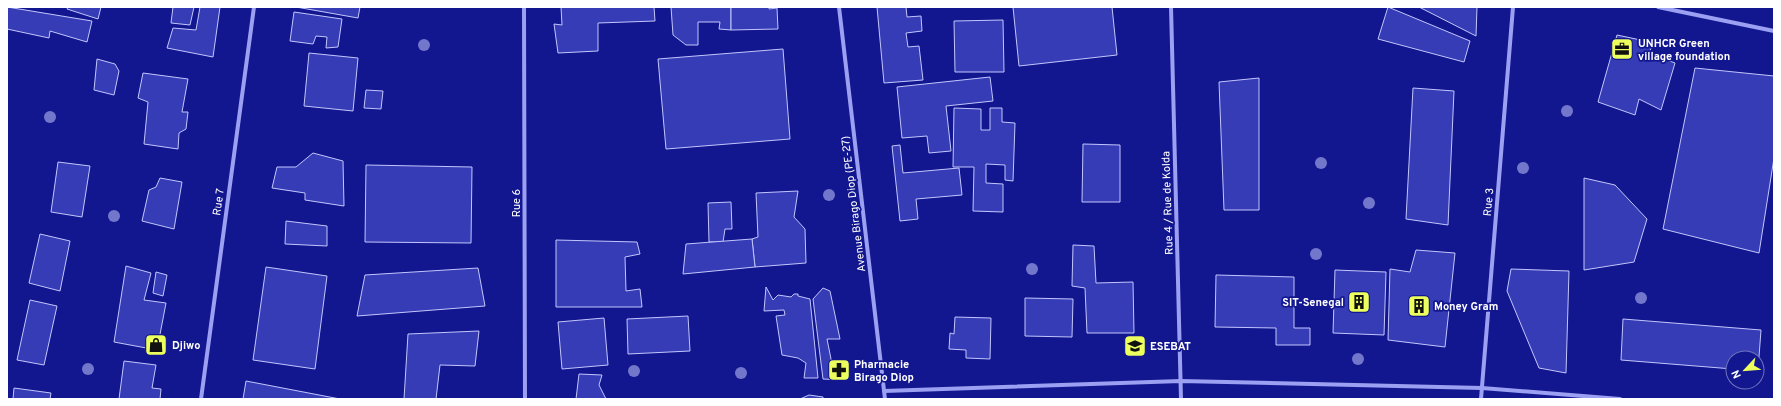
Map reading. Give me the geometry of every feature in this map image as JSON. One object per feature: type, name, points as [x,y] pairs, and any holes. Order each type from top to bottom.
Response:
[{"type":"street","name":"Rue 7","points":[[201,399],[254,7]]},
{"type":"street","name":"Rue 6","points":[[524,7],[525,399]]},
{"type":"street","name":"Avenue Birago Diop (PE-27)","points":[[839,7],[885,399]]},
{"type":"street","name":"Rue 4 / Rue de Kolda","points":[[1171,7],[1181,399]]},
{"type":"street","name":"Rue 3","points":[[1481,399],[1513,7]]},
{"type":"street","points":[[1658,7],[1774,30]]},
{"type":"street","points":[[884,392],[1181,381],[1482,388],[1620,399]]},
{"type":"building","points":[[7,7],[92,21],[87,42],[50,31],[49,38],[7,29]]},
{"type":"building","points":[[68,7],[101,7],[98,19],[67,9]]},
{"type":"building","points":[[173,7],[194,7],[190,25],[171,23]]},
{"type":"building","points":[[200,7],[220,7],[213,57],[167,48],[173,28],[196,30]]},
{"type":"building","points":[[296,7],[360,7],[358,18]]},
{"type":"building","points":[[561,7],[654,7],[655,21],[598,23],[598,51],[558,53],[554,24],[562,25]]},
{"type":"building","points":[[671,7],[731,7],[731,30],[719,29],[720,22],[698,22],[698,45],[686,45],[673,35]]},
{"type":"building","points":[[731,7],[777,8],[778,29],[731,30]]},
{"type":"building","points":[[877,7],[906,7],[907,17],[921,16],[922,31],[906,33],[908,47],[919,46],[923,80],[884,83]]},
{"type":"building","points":[[1013,7],[1112,7],[1117,55],[1019,66]]},
{"type":"building","points":[[1388,7],[1470,41],[1464,62],[1378,39]]},
{"type":"building","points":[[1419,7],[1477,7],[1476,36]]},
{"type":"building","points":[[294,12],[342,19],[338,47],[326,48],[327,37],[316,36],[313,44],[290,41]]},
{"type":"building","points":[[1003,20],[1004,72],[955,72],[954,21]]},
{"type":"building","points":[[1617,35],[1655,43],[1648,53],[1675,63],[1661,110],[1639,99],[1635,115],[1598,102]]},
{"type":"building","points":[[783,49],[790,139],[666,149],[658,59]]},
{"type":"building","points":[[309,53],[358,58],[353,111],[304,106]]},
{"type":"building","points":[[97,59],[115,64],[119,71],[114,95],[94,90]]},
{"type":"building","points":[[1695,68],[1774,76],[1774,158],[1759,253],[1663,229]]},
{"type":"building","points":[[143,73],[188,79],[182,112],[188,112],[186,129],[179,133],[178,149],[144,144],[148,102],[138,98]]},
{"type":"building","points":[[990,77],[993,101],[946,106],[951,151],[929,153],[927,136],[902,138],[897,87]]},
{"type":"building","points":[[1259,78],[1259,210],[1224,210],[1219,82]]},
{"type":"building","points":[[1413,88],[1454,91],[1448,225],[1406,219]]},
{"type":"building","points":[[366,90],[383,91],[381,109],[364,108]]},
{"type":"building","points":[[954,108],[981,109],[981,130],[990,130],[990,108],[1002,108],[1002,122],[1015,123],[1013,181],[1005,180],[1005,165],[986,164],[986,183],[1003,184],[1003,212],[973,211],[974,167],[953,167]]},
{"type":"building","points":[[1083,144],[1120,145],[1120,202],[1082,202]]},
{"type":"building","points":[[900,145],[903,173],[959,168],[962,195],[916,199],[918,219],[900,221],[892,146]]},
{"type":"building","points":[[313,153],[343,161],[344,206],[305,200],[305,193],[272,188],[277,167],[296,167]]},
{"type":"building","points":[[58,162],[90,166],[82,217],[51,212]]},
{"type":"building","points":[[366,165],[472,167],[471,243],[365,242]]},
{"type":"building","points":[[160,178],[182,182],[174,229],[142,221],[149,190],[156,187]]},
{"type":"building","points":[[1584,178],[1615,185],[1647,219],[1634,262],[1584,270]]},
{"type":"building","points":[[798,191],[794,217],[805,229],[806,263],[755,267],[752,239],[758,237],[756,193]]},
{"type":"building","points":[[731,202],[732,229],[725,229],[723,242],[709,242],[708,203]]},
{"type":"building","points":[[286,221],[327,226],[327,246],[285,244]]},
{"type":"building","points":[[40,234],[70,241],[60,291],[29,283]]},
{"type":"building","points":[[752,239],[755,267],[683,274],[686,244]]},
{"type":"building","points":[[556,240],[637,242],[640,254],[625,257],[626,291],[640,289],[642,307],[556,307]]},
{"type":"building","points":[[1073,245],[1094,246],[1096,283],[1133,282],[1134,333],[1087,333],[1085,288],[1072,286]]},
{"type":"building","name":"Money Gram","points":[[1416,250],[1455,253],[1445,347],[1388,340],[1390,269],[1410,272]]},
{"type":"building","points":[[126,266],[151,273],[144,300],[166,303],[157,350],[114,342]]},
{"type":"building","points":[[266,267],[327,276],[315,369],[253,360]]},
{"type":"building","points":[[478,268],[485,306],[357,316],[365,275]]},
{"type":"building","points":[[1511,269],[1569,271],[1566,373],[1539,368],[1507,291]]},
{"type":"building","name":"SIT-Senegal","points":[[1335,270],[1386,272],[1384,335],[1333,333]]},
{"type":"building","points":[[156,272],[167,275],[163,296],[153,293]]},
{"type":"building","points":[[1216,275],[1294,277],[1294,328],[1310,328],[1310,345],[1276,345],[1276,328],[1215,327]]},
{"type":"building","points":[[766,287],[773,300],[778,295],[791,297],[794,294],[810,299],[818,378],[804,378],[806,363],[798,358],[782,355],[776,316],[785,315],[784,310],[764,311]]},
{"type":"building","points":[[823,288],[830,291],[840,339],[827,339],[832,364],[842,364],[843,380],[823,379],[813,299]]},
{"type":"building","points":[[1025,298],[1073,299],[1072,337],[1025,336]]},
{"type":"building","points":[[30,300],[57,306],[44,365],[17,360]]},
{"type":"building","points":[[688,316],[690,351],[628,354],[627,319]]},
{"type":"building","points":[[955,317],[991,318],[990,359],[966,358],[966,350],[949,349],[950,333],[954,334]]},
{"type":"building","points":[[604,318],[608,365],[562,369],[558,322]]},
{"type":"building","points":[[1623,319],[1761,330],[1760,350],[1725,350],[1725,368],[1621,360]]},
{"type":"building","points":[[479,331],[475,366],[440,365],[436,399],[404,399],[408,334]]},
{"type":"building","points":[[124,361],[156,365],[152,388],[161,389],[160,399],[119,399]]},
{"type":"building","points":[[579,374],[602,375],[599,385],[606,399],[576,399]]},
{"type":"building","points":[[246,381],[340,399],[243,399]]},
{"type":"building","points":[[14,388],[51,393],[50,399],[13,399]]},
{"type":"building","points":[[809,395],[823,397],[823,399],[800,399]]},
{"type":"place","name":"UNHCR Green village foundation","points":[[1622,49]]},
{"type":"place","name":"SIT-Senegal","points":[[1359,302]]},
{"type":"place","name":"Money Gram","points":[[1419,306]]},
{"type":"place","name":"Djiwo","points":[[156,345]]},
{"type":"place","name":"ESEBAT","points":[[1135,346]]},
{"type":"place","name":"Pharmacie Birago Diop","points":[[839,370]]}]
